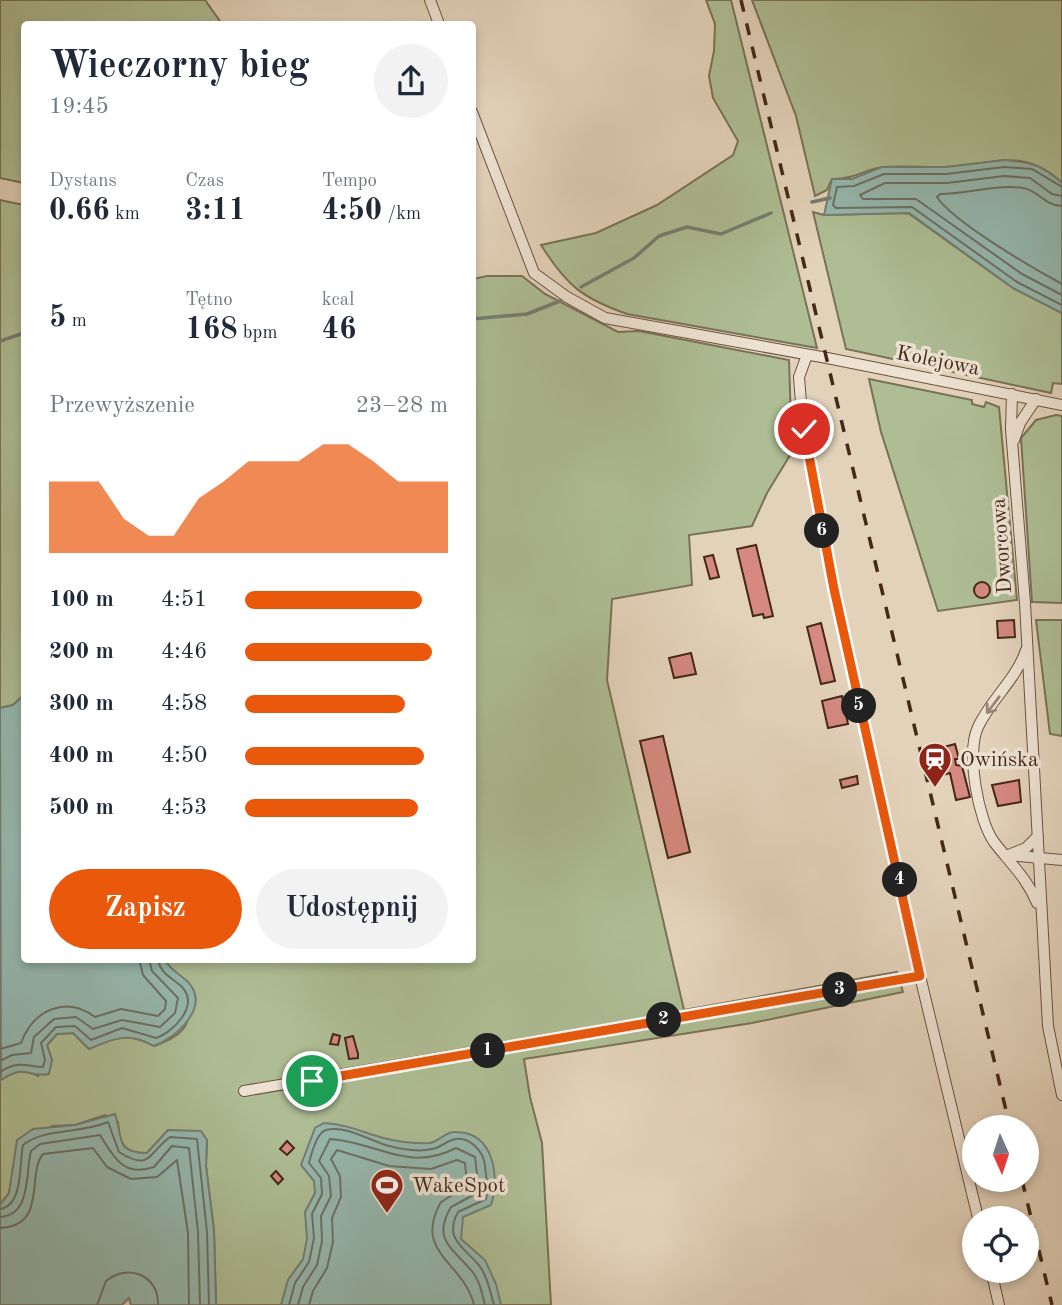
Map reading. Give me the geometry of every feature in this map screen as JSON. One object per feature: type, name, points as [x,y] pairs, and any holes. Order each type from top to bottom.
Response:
[{"type":"street","points":[[430,0],[438,21]]},
{"type":"street","name":"Kolejowa","points":[[476,122],[534,273],[567,297],[605,318],[1062,405]]},
{"type":"street","points":[[807,355],[799,383],[814,489],[920,976],[975,1206]]},
{"type":"street","name":"Dworcowa","points":[[1012,394],[1048,1032],[1062,1095]]},
{"type":"street","name":"Dworcowa","points":[[1013,444],[1020,423],[1036,399]]},
{"type":"street","name":"Dworcowa","points":[[1027,646],[1009,683],[978,726],[972,755],[988,828],[995,843],[1027,881],[1041,911]]},
{"type":"street","points":[[1009,683],[1020,683],[1029,690]]},
{"type":"street","points":[[1007,855],[1026,848],[1038,836]]},
{"type":"street","points":[[1007,855],[1062,860]]},
{"type":"street","points":[[244,1091],[920,976]]},
{"type":"street","points":[[993,1283],[999,1305]]},
{"type":"green space","points":[[0,0],[205,0],[220,21],[21,21],[21,182],[0,178]]},
{"type":"green space","points":[[706,0],[731,0],[817,348],[627,314],[598,302],[577,289],[559,271],[541,245],[596,233],[657,205],[733,155],[738,141],[713,98],[709,76],[714,51],[715,24]]},
{"type":"green space","points":[[752,0],[1062,0],[1062,183],[1033,164],[1006,160],[961,166],[877,168],[832,179],[827,190],[815,196],[796,116]]},
{"type":"green space","points":[[0,200],[21,204],[21,698],[13,705],[0,708]]},
{"type":"green space","points":[[813,212],[824,215],[908,213],[1013,288],[1062,313],[1062,384],[1053,383],[1051,393],[846,349]]},
{"type":"green space","points":[[522,276],[545,294],[618,332],[639,331],[789,360],[792,452],[767,493],[752,526],[689,535],[692,585],[612,599],[607,680],[684,1010],[897,972],[903,992],[752,1023],[524,1059],[542,1143],[551,1305],[289,1305],[282,1302],[281,1305],[216,1305],[214,1231],[206,1166],[207,1141],[185,1132],[168,1130],[146,1154],[132,1152],[124,1146],[118,1122],[105,1115],[75,1125],[52,1126],[12,1178],[9,1193],[0,1205],[0,1080],[19,1071],[38,1076],[52,1060],[47,1045],[57,1034],[73,1033],[89,1049],[122,1037],[136,1038],[154,1046],[176,1035],[187,1023],[189,1015],[188,983],[176,975],[167,963],[476,963],[476,278]]},
{"type":"green space","points":[[869,379],[972,400],[972,404],[984,407],[986,402],[999,407],[1017,600],[938,611],[881,432]]},
{"type":"green space","points":[[1062,416],[1062,603],[1032,602],[1021,438],[1036,420]]},
{"type":"green space","points":[[1036,620],[1062,620],[1062,736],[1050,734]]},
{"type":"water","points":[[1004,160],[1036,166],[1062,183],[1062,313],[1013,288],[909,213],[824,215],[832,179],[852,179],[882,167],[946,167]]},
{"type":"water","points":[[21,698],[21,963],[167,963],[188,982],[194,992],[195,1001],[193,1011],[180,1029],[154,1046],[137,1039],[122,1038],[89,1049],[73,1033],[57,1034],[47,1045],[52,1060],[49,1074],[16,1072],[1,1080],[0,708],[13,705]]},
{"type":"water","points":[[115,1114],[124,1146],[136,1152],[147,1153],[168,1130],[201,1131],[207,1140],[206,1166],[214,1231],[216,1305],[131,1305],[129,1298],[122,1305],[0,1305],[0,1205],[9,1193],[17,1140],[33,1129],[75,1125]]},
{"type":"water","name":"WakeSpot","points":[[324,1123],[411,1143],[430,1143],[454,1132],[478,1139],[486,1147],[494,1169],[491,1205],[463,1217],[461,1239],[485,1260],[496,1284],[501,1305],[281,1305],[288,1280],[303,1259],[307,1239],[305,1212],[315,1193],[314,1181],[301,1165],[315,1128]]},
{"type":"building","points":[[756,545],[773,616],[764,618],[763,614],[753,616],[737,549]]},
{"type":"building","points":[[713,555],[719,577],[710,579],[704,557]]},
{"type":"building","points":[[979,582],[985,582],[990,590],[988,596],[979,598],[974,593],[974,587]]},
{"type":"building","points":[[1014,620],[1015,637],[998,638],[997,621]]},
{"type":"building","points":[[821,623],[835,681],[821,684],[807,627]]},
{"type":"building","points":[[691,653],[696,674],[674,678],[669,658]]},
{"type":"building","points":[[842,696],[848,724],[828,728],[822,701]]},
{"type":"building","points":[[663,736],[690,852],[668,858],[640,741]]},
{"type":"building","points":[[955,744],[959,759],[955,759],[956,765],[962,766],[970,797],[956,800],[950,773],[943,775],[940,762],[947,761],[944,747]]},
{"type":"building","points":[[857,776],[858,784],[842,788],[840,780]]},
{"type":"building","points":[[1019,780],[1021,802],[998,806],[992,785]]},
{"type":"building","points":[[333,1034],[340,1036],[338,1045],[330,1044]]},
{"type":"building","points":[[353,1036],[358,1058],[349,1059],[345,1038]]},
{"type":"building","points":[[287,1141],[294,1148],[287,1155],[280,1149]]},
{"type":"building","points":[[276,1171],[283,1179],[278,1184],[271,1176]]},
{"type":"waterway","points":[[812,202],[830,198]]},
{"type":"waterway","points":[[581,287],[634,258],[659,236],[687,227],[721,234],[771,213]]},
{"type":"waterway","points":[[476,319],[527,314],[560,301]]},
{"type":"waterway","points":[[0,341],[21,334]]},
{"type":"railway","points":[[741,0],[1007,1115]]},
{"type":"railway","points":[[1025,1192],[1052,1305]]},
{"type":"place","name":"Owińska","points":[[935,789]]},
{"type":"place","name":"WakeSpot","points":[[387,1215]]},
{"type":"route","points":[[312,1081],[920,976],[834,589],[804,429]]}]
